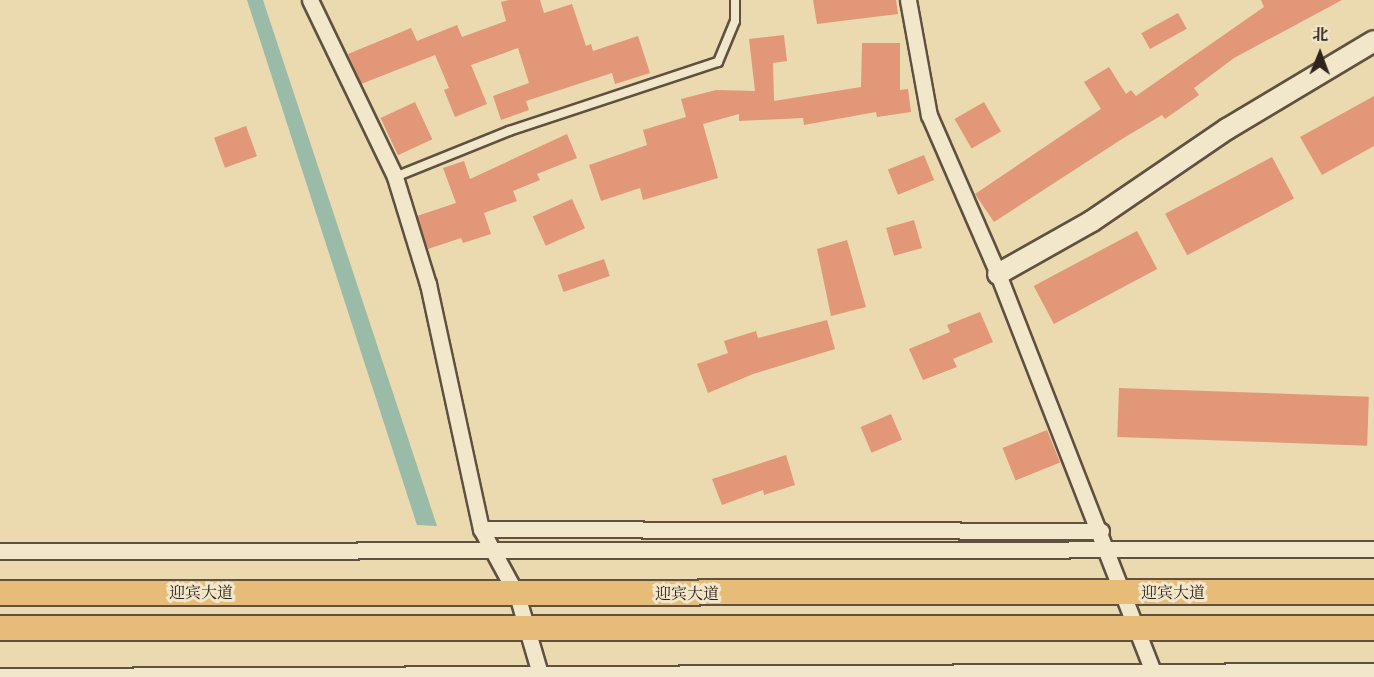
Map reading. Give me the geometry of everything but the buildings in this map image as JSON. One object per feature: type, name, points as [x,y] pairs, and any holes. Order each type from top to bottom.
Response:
[{"type":"main road","name":"迎宾大道","points":[[0,593],[517,595],[1374,592]]},
{"type":"main road","name":"迎宾大道","points":[[0,628],[1374,628]]},
{"type":"street","points":[[310,0],[395,177],[428,284],[481,529],[517,595],[541,676]]},
{"type":"street","points":[[908,0],[929,115],[998,274],[1101,531],[1155,675]]},
{"type":"street","points":[[998,274],[1092,221],[1227,129],[1374,41]]},
{"type":"street","points":[[481,529],[1101,531]]},
{"type":"street","points":[[0,551],[1374,549]]},
{"type":"street","points":[[0,676],[1155,675],[1374,671]]},
{"type":"lane","points":[[395,177],[509,131],[718,62],[735,21],[735,0]]},
{"type":"shaded area","points":[[247,0],[263,0],[437,526],[417,525]]}]
